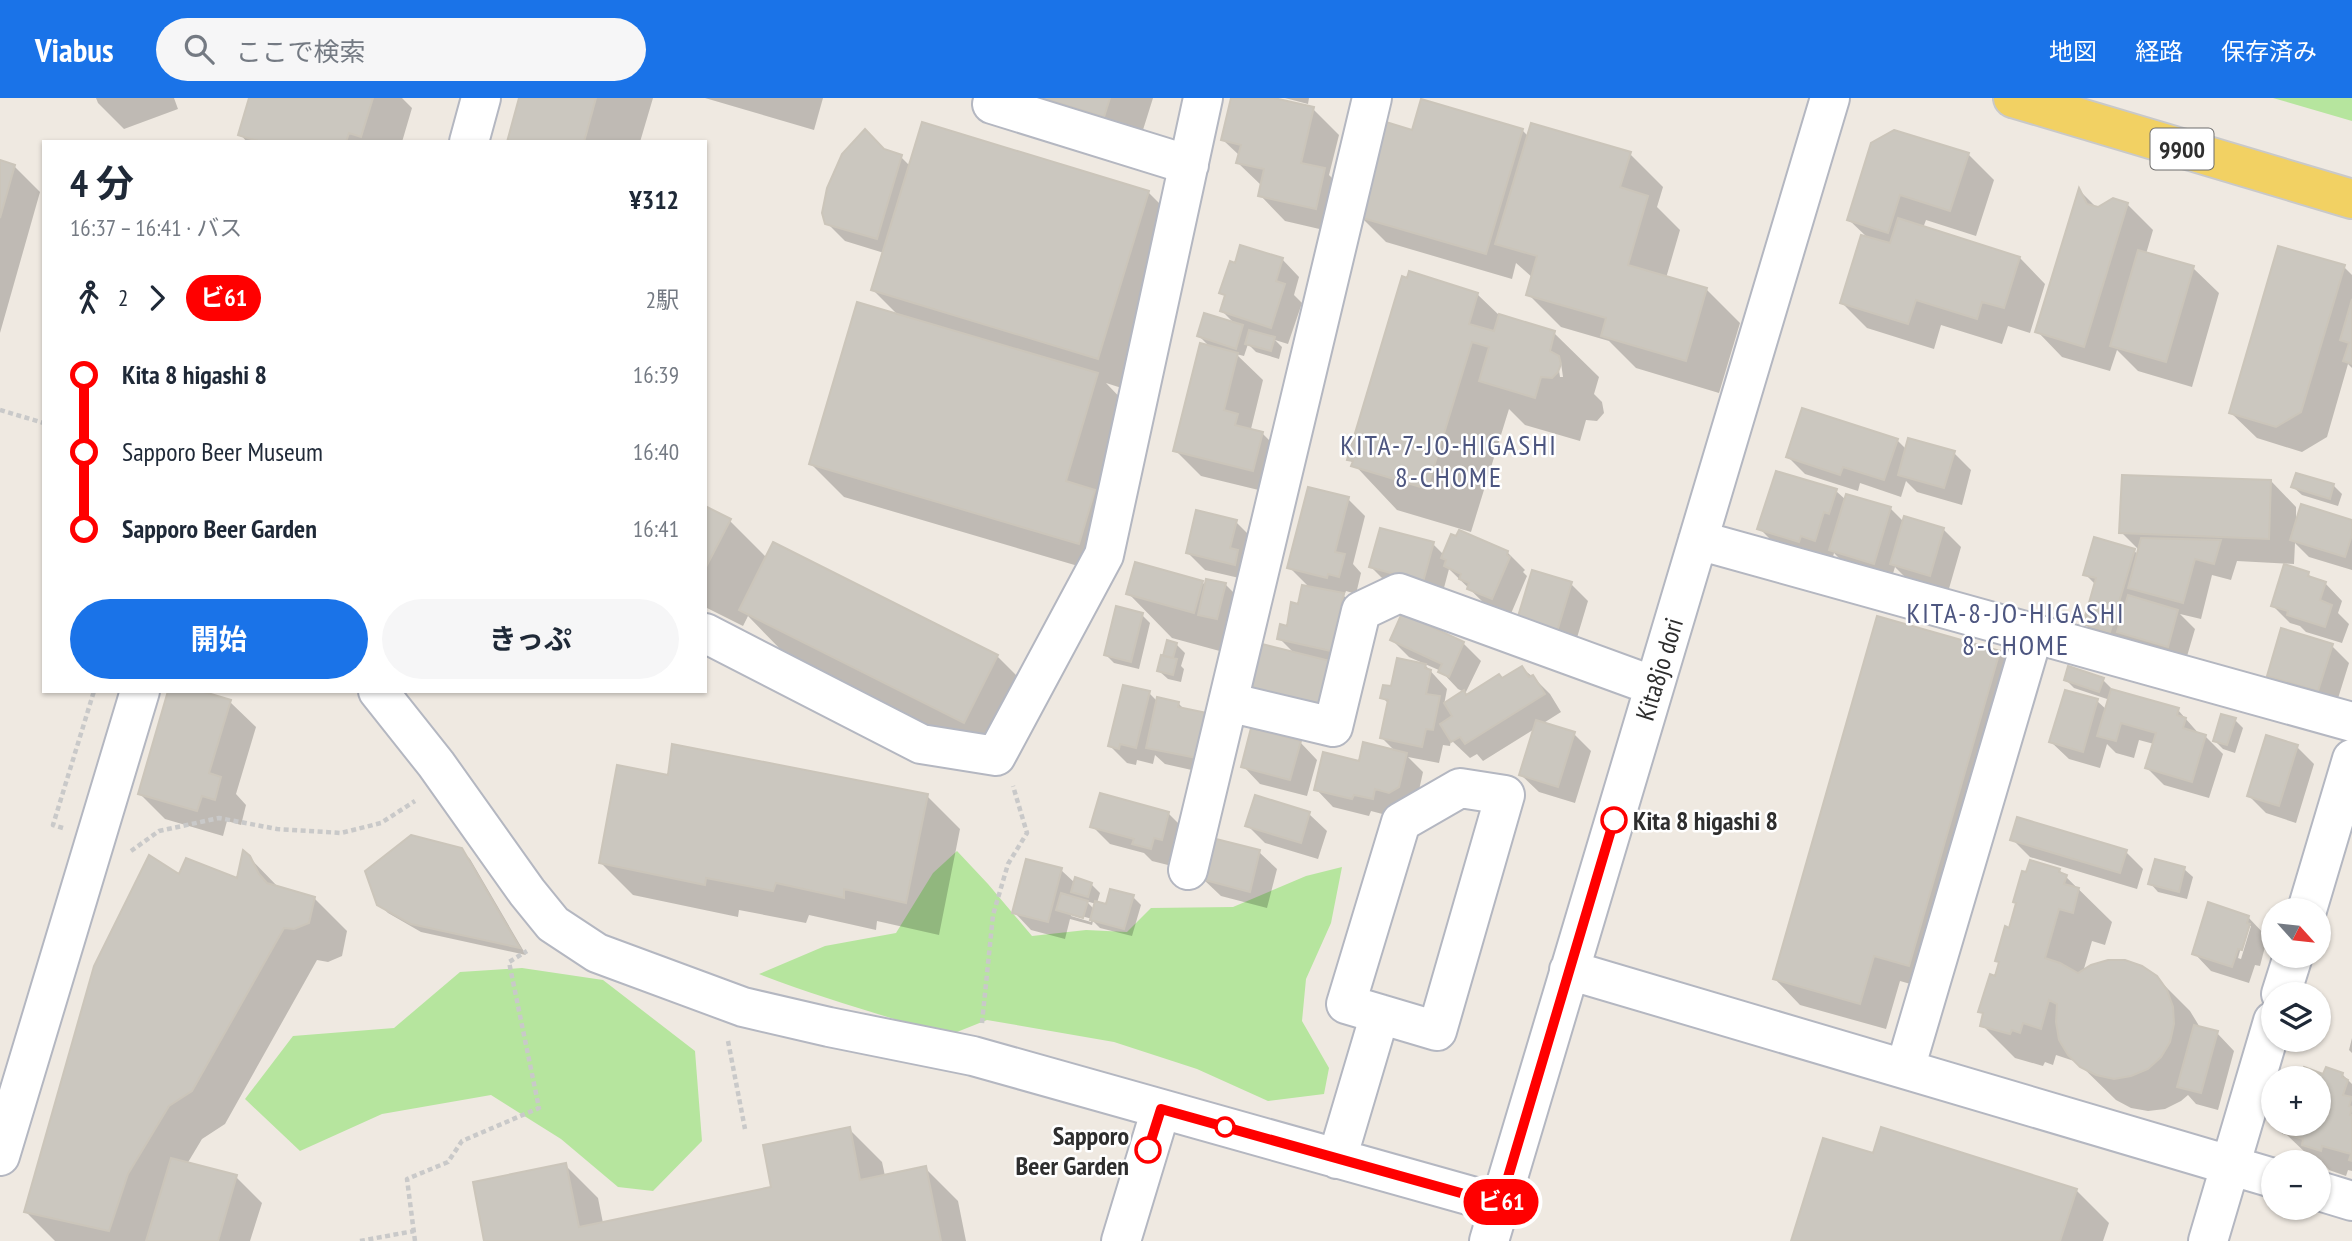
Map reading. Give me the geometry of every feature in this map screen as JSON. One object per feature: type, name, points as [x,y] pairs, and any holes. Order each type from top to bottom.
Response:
[{"type":"main road","name":"9900","points":[[2013,98],[2352,199]]},
{"type":"street","points":[[470,140],[481,98]]},
{"type":"street","points":[[707,634],[920,744],[996,756],[1104,555],[1203,98]]},
{"type":"street","points":[[1188,870],[1372,98]]},
{"type":"street","name":"Kita8jo dori","points":[[1489,1241],[1830,98]]},
{"type":"street","points":[[992,104],[1189,165]]},
{"type":"street","points":[[1698,540],[2352,722]]},
{"type":"street","points":[[1228,702],[1333,727],[1361,611],[1399,593],[1654,686]]},
{"type":"street","points":[[1905,1069],[2033,635]]},
{"type":"street","points":[[0,1156],[139,693]]},
{"type":"street","points":[[380,693],[436,764],[553,924],[597,953],[743,1007],[973,1056],[1500,1204]]},
{"type":"street","points":[[2311,898],[2352,759]]},
{"type":"street","points":[[1460,788],[1505,795],[1437,1031],[1393,1018],[1346,1004],[1401,822],[1460,788]]},
{"type":"street","points":[[1569,970],[2261,1175]]},
{"type":"street","points":[[1348,1162],[1393,1018]]},
{"type":"street","points":[[2208,1241],[2264,1052]]},
{"type":"street","points":[[1121,1241],[1161,1109]]},
{"type":"street","points":[[2331,1195],[2352,1201]]},
{"type":"path","points":[[0,410],[42,422]]},
{"type":"path","points":[[69,830],[52,825],[93,693]]},
{"type":"path","points":[[973,1056],[982,1028],[993,915],[1008,864],[1027,832],[1009,772],[996,756]]},
{"type":"path","points":[[123,848],[132,851],[159,831],[219,818],[278,829],[341,833],[381,823],[415,801]]},
{"type":"path","points":[[415,1241],[407,1179],[448,1161],[462,1141],[539,1108],[509,962],[527,951]]},
{"type":"path","points":[[728,1040],[746,1129]]},
{"type":"path","points":[[360,1241],[414,1231]]},
{"type":"green space","points":[[2273,98],[2352,98],[2352,121]]},
{"type":"green space","points":[[957,851],[1032,936],[1086,930],[1127,932],[1151,908],[1233,907],[1306,876],[1342,867],[1331,923],[1306,979],[1302,1021],[1329,1068],[1324,1094],[1268,1101],[1197,1069],[1114,1042],[987,1020],[947,1036],[759,974],[825,946],[896,933],[933,873]]},
{"type":"green space","points":[[522,968],[603,980],[695,1051],[702,1141],[653,1191],[618,1187],[561,1139],[491,1095],[382,1114],[300,1151],[245,1099],[293,1036],[394,1028],[460,972]]},
{"type":"building","points":[[249,98],[373,98],[361,137],[349,133],[347,140],[254,140],[238,135]]},
{"type":"building","points":[[519,98],[596,98],[585,140],[508,140]]},
{"type":"building","points":[[1043,98],[1110,98],[1104,117]]},
{"type":"building","points":[[1231,98],[1274,98],[1314,107],[1301,163],[1325,168],[1316,209],[1258,196],[1264,169],[1236,163],[1241,145],[1221,140]]},
{"type":"building","points":[[1421,99],[1523,129],[1486,254],[1359,217],[1386,122],[1412,130]]},
{"type":"building","points":[[922,122],[1149,191],[1098,359],[871,290]]},
{"type":"building","points":[[1531,123],[1631,152],[1620,187],[1648,196],[1628,265],[1707,288],[1686,361],[1601,336],[1606,318],[1526,295],[1537,256],[1495,244]]},
{"type":"building","points":[[865,129],[884,149],[902,155],[877,239],[825,224],[822,213],[827,188],[842,154]]},
{"type":"building","points":[[1894,130],[1969,153],[1950,211],[1900,195],[1888,233],[1847,220],[1871,143]]},
{"type":"building","points":[[0,160],[15,165],[0,218]]},
{"type":"building","points":[[2079,188],[2087,204],[2098,207],[2113,198],[2128,203],[2084,347],[2035,332]]},
{"type":"building","points":[[1898,218],[2020,257],[2004,308],[1982,302],[1977,319],[1916,300],[1908,324],[1840,303],[1861,235],[1890,243]]},
{"type":"building","points":[[1240,245],[1283,258],[1276,281],[1285,284],[1271,328],[1220,311],[1225,295],[1219,293],[1230,261],[1235,263]]},
{"type":"building","points":[[2278,246],[2345,265],[2301,412],[2276,427],[2229,413]]},
{"type":"building","points":[[2138,250],[2194,266],[2166,362],[2110,346]]},
{"type":"building","points":[[1409,271],[1478,293],[1469,324],[1494,331],[1499,314],[1555,331],[1550,351],[1559,356],[1561,364],[1552,378],[1541,377],[1535,398],[1479,381],[1489,347],[1472,342],[1427,489],[1351,466],[1353,461],[1347,460],[1402,276],[1407,278]]},
{"type":"building","points":[[2352,299],[2352,364],[2343,361],[2349,343],[2340,340]]},
{"type":"building","points":[[857,302],[1098,373],[1066,481],[1095,490],[1079,544],[809,464]]},
{"type":"building","points":[[1204,313],[1243,325],[1236,349],[1197,336]]},
{"type":"building","points":[[1249,330],[1275,337],[1271,351],[1245,344]]},
{"type":"building","points":[[1200,343],[1238,353],[1224,410],[1238,414],[1235,425],[1263,432],[1253,471],[1173,451]]},
{"type":"building","points":[[1802,408],[1898,439],[1884,480],[1843,467],[1840,475],[1786,457]]},
{"type":"building","points":[[1908,438],[1955,451],[1944,488],[1898,475]]},
{"type":"building","points":[[1776,471],[1837,489],[1829,514],[1824,512],[1815,541],[1801,536],[1799,542],[1757,529]]},
{"type":"building","points":[[2296,473],[2334,484],[2330,499],[2291,487]]},
{"type":"building","points":[[2122,475],[2271,480],[2269,539],[2119,533]]},
{"type":"building","points":[[1308,487],[1349,497],[1335,552],[1345,554],[1339,577],[1328,574],[1327,578],[1287,568]]},
{"type":"building","points":[[1846,494],[1891,507],[1874,564],[1829,550]]},
{"type":"building","points":[[2301,504],[2352,520],[2352,535],[2345,557],[2290,540]]},
{"type":"building","points":[[707,507],[731,519],[707,565]]},
{"type":"building","points":[[1196,510],[1237,520],[1230,548],[1238,550],[1235,565],[1186,553]]},
{"type":"building","points":[[1904,516],[1944,528],[1930,576],[1890,564]]},
{"type":"building","points":[[1380,528],[1434,542],[1423,582],[1369,567]]},
{"type":"building","points":[[1459,530],[1508,551],[1507,555],[1510,557],[1492,599],[1467,589],[1469,583],[1459,579],[1461,574],[1444,566],[1446,560],[1441,558],[1451,534],[1456,536]]},
{"type":"building","points":[[2094,537],[2135,549],[2110,632],[2083,624],[2096,578],[2083,575]]},
{"type":"building","points":[[2141,538],[2221,540],[2214,564],[2195,559],[2183,603],[2128,588]]},
{"type":"building","points":[[773,542],[998,655],[964,723],[739,610]]},
{"type":"building","points":[[1135,562],[1203,581],[1194,613],[1126,594]]},
{"type":"building","points":[[2284,564],[2309,572],[2308,576],[2326,582],[2320,600],[2332,605],[2325,627],[2287,615],[2288,611],[2271,606]]},
{"type":"building","points":[[1532,570],[1572,582],[1556,635],[1516,623]]},
{"type":"building","points":[[1206,579],[1226,583],[1217,619],[1198,615]]},
{"type":"building","points":[[1302,585],[1344,593],[1331,651],[1277,639],[1280,624],[1287,626],[1291,602],[1298,604]]},
{"type":"building","points":[[2128,595],[2178,610],[2168,647],[2117,632]]},
{"type":"building","points":[[1116,606],[1143,613],[1131,662],[1104,655]]},
{"type":"building","points":[[1402,613],[1464,642],[1449,677],[1438,672],[1442,664],[1390,640]]},
{"type":"building","points":[[1877,616],[2000,651],[1909,966],[1874,956],[1860,1004],[1773,979]]},
{"type":"building","points":[[2281,628],[2333,644],[2318,691],[2267,676]]},
{"type":"building","points":[[1167,640],[1177,643],[1173,658],[1163,656]]},
{"type":"building","points":[[1258,643],[1330,661],[1319,707],[1246,689]]},
{"type":"building","points":[[1161,655],[1177,659],[1173,675],[1157,671]]},
{"type":"building","points":[[1397,658],[1426,664],[1425,668],[1431,670],[1426,694],[1440,696],[1433,730],[1426,729],[1422,747],[1380,738],[1388,700],[1380,698],[1383,685],[1391,686]]},
{"type":"building","points":[[1522,666],[1529,677],[1533,675],[1545,694],[1465,744],[1460,737],[1451,742],[1440,724],[1452,716],[1444,703],[1464,690],[1466,695],[1499,674],[1502,678]]},
{"type":"building","points":[[2068,666],[2104,678],[2099,692],[2064,680]]},
{"type":"building","points":[[1123,685],[1150,691],[1136,748],[1120,744],[1119,749],[1108,746]]},
{"type":"building","points":[[2111,689],[2179,708],[2177,715],[2186,718],[2183,728],[2206,735],[2192,782],[2145,768],[2156,733],[2121,723],[2116,741],[2097,736]]},
{"type":"building","points":[[2065,690],[2098,699],[2083,752],[2049,742]]},
{"type":"building","points":[[167,693],[208,693],[231,700],[209,773],[221,777],[215,800],[202,796],[197,811],[138,794]]},
{"type":"building","points":[[1157,697],[1179,702],[1178,707],[1207,713],[1197,758],[1146,748]]},
{"type":"building","points":[[2221,714],[2236,718],[2227,745],[2213,741]]},
{"type":"building","points":[[1536,720],[1575,732],[1558,787],[1519,775]]},
{"type":"building","points":[[1251,728],[1301,741],[1290,780],[1241,767]]},
{"type":"building","points":[[2266,735],[2298,745],[2279,806],[2247,796]]},
{"type":"building","points":[[1363,742],[1407,753],[1399,787],[1389,793],[1375,789],[1373,799],[1354,795],[1352,799],[1314,790],[1323,752],[1359,761]]},
{"type":"building","points":[[672,744],[928,794],[906,903],[844,889],[844,898],[776,883],[773,891],[706,878],[705,885],[599,863],[617,765],[668,775]]},
{"type":"building","points":[[1100,793],[1169,812],[1162,840],[1154,838],[1151,849],[1132,844],[1134,839],[1090,827]]},
{"type":"building","points":[[1255,795],[1310,812],[1301,843],[1245,826]]},
{"type":"building","points":[[2017,817],[2127,850],[2120,873],[2010,840]]},
{"type":"building","points":[[411,835],[462,848],[520,948],[411,924],[377,905],[365,871]]},
{"type":"building","points":[[1212,838],[1260,850],[1250,892],[1201,879]]},
{"type":"building","points":[[243,850],[250,856],[267,883],[315,897],[309,923],[294,929],[284,928],[192,1091],[169,1106],[128,1174],[109,1231],[24,1212],[94,966],[149,855],[179,874],[186,858],[237,878]]},
{"type":"building","points":[[1026,859],[1062,868],[1048,922],[1012,913]]},
{"type":"building","points":[[2155,859],[2185,867],[2179,892],[2148,884]]},
{"type":"building","points":[[2030,860],[2060,869],[2059,872],[2067,875],[2064,884],[2079,888],[2073,913],[2059,909],[2045,958],[2078,973],[2091,965],[2108,960],[2125,960],[2142,966],[2157,976],[2167,990],[2173,1007],[2174,1024],[2170,1042],[2161,1057],[2148,1069],[2114,1079],[2096,1075],[2080,1067],[2068,1055],[2059,1040],[2057,1004],[2049,1000],[2041,1029],[2023,1023],[2020,1033],[2012,1030],[2010,1034],[1980,1026],[1983,1013],[1978,1012],[1990,974],[1995,976],[1999,962],[1995,961],[2005,926],[2009,928],[2022,871],[2026,872]]},
{"type":"building","points":[[1075,877],[1092,883],[1088,897],[1071,892]]},
{"type":"building","points":[[1110,889],[1134,895],[1124,929],[1090,920],[1095,901],[1106,904]]},
{"type":"building","points":[[1061,893],[1088,901],[1083,918],[1056,910]]},
{"type":"building","points":[[2208,902],[2249,916],[2247,923],[2250,924],[2242,950],[2238,949],[2232,967],[2192,954]]},
{"type":"building","points":[[2194,1025],[2218,1031],[2201,1093],[2177,1087]]},
{"type":"building","points":[[2331,1069],[2343,1073],[2342,1077],[2348,1080],[2343,1095],[2352,1097],[2349,1106],[2352,1107],[2352,1161],[2349,1160],[2351,1154],[2322,1146],[2321,1150],[2318,1150],[2302,1145],[2303,1139],[2293,1136],[2331,1136]]},
{"type":"building","points":[[850,1127],[860,1180],[926,1166],[941,1241],[484,1241],[473,1182],[566,1163],[579,1227],[771,1187],[763,1145]]},
{"type":"building","points":[[1881,1127],[2077,1189],[2060,1241],[1791,1241],[1823,1138],[1873,1153]]},
{"type":"building","points":[[171,1158],[237,1175],[218,1241],[146,1241]]},
{"type":"bus line","name":"ビ61","points":[[1148,1150],[1161,1109],[1500,1204],[1614,820]]},
{"type":"place","name":"Kita 8 higashi 8","points":[[1614,820]]},
{"type":"place","name":"Sapporo Beer Garden","points":[[1148,1150]]},
{"type":"district","name":"KITA-7-JO-HIGASHI 8-CHOME","points":[[1449,460]]},
{"type":"district","name":"KITA-8-JO-HIGASHI 8-CHOME","points":[[2016,628]]}]
